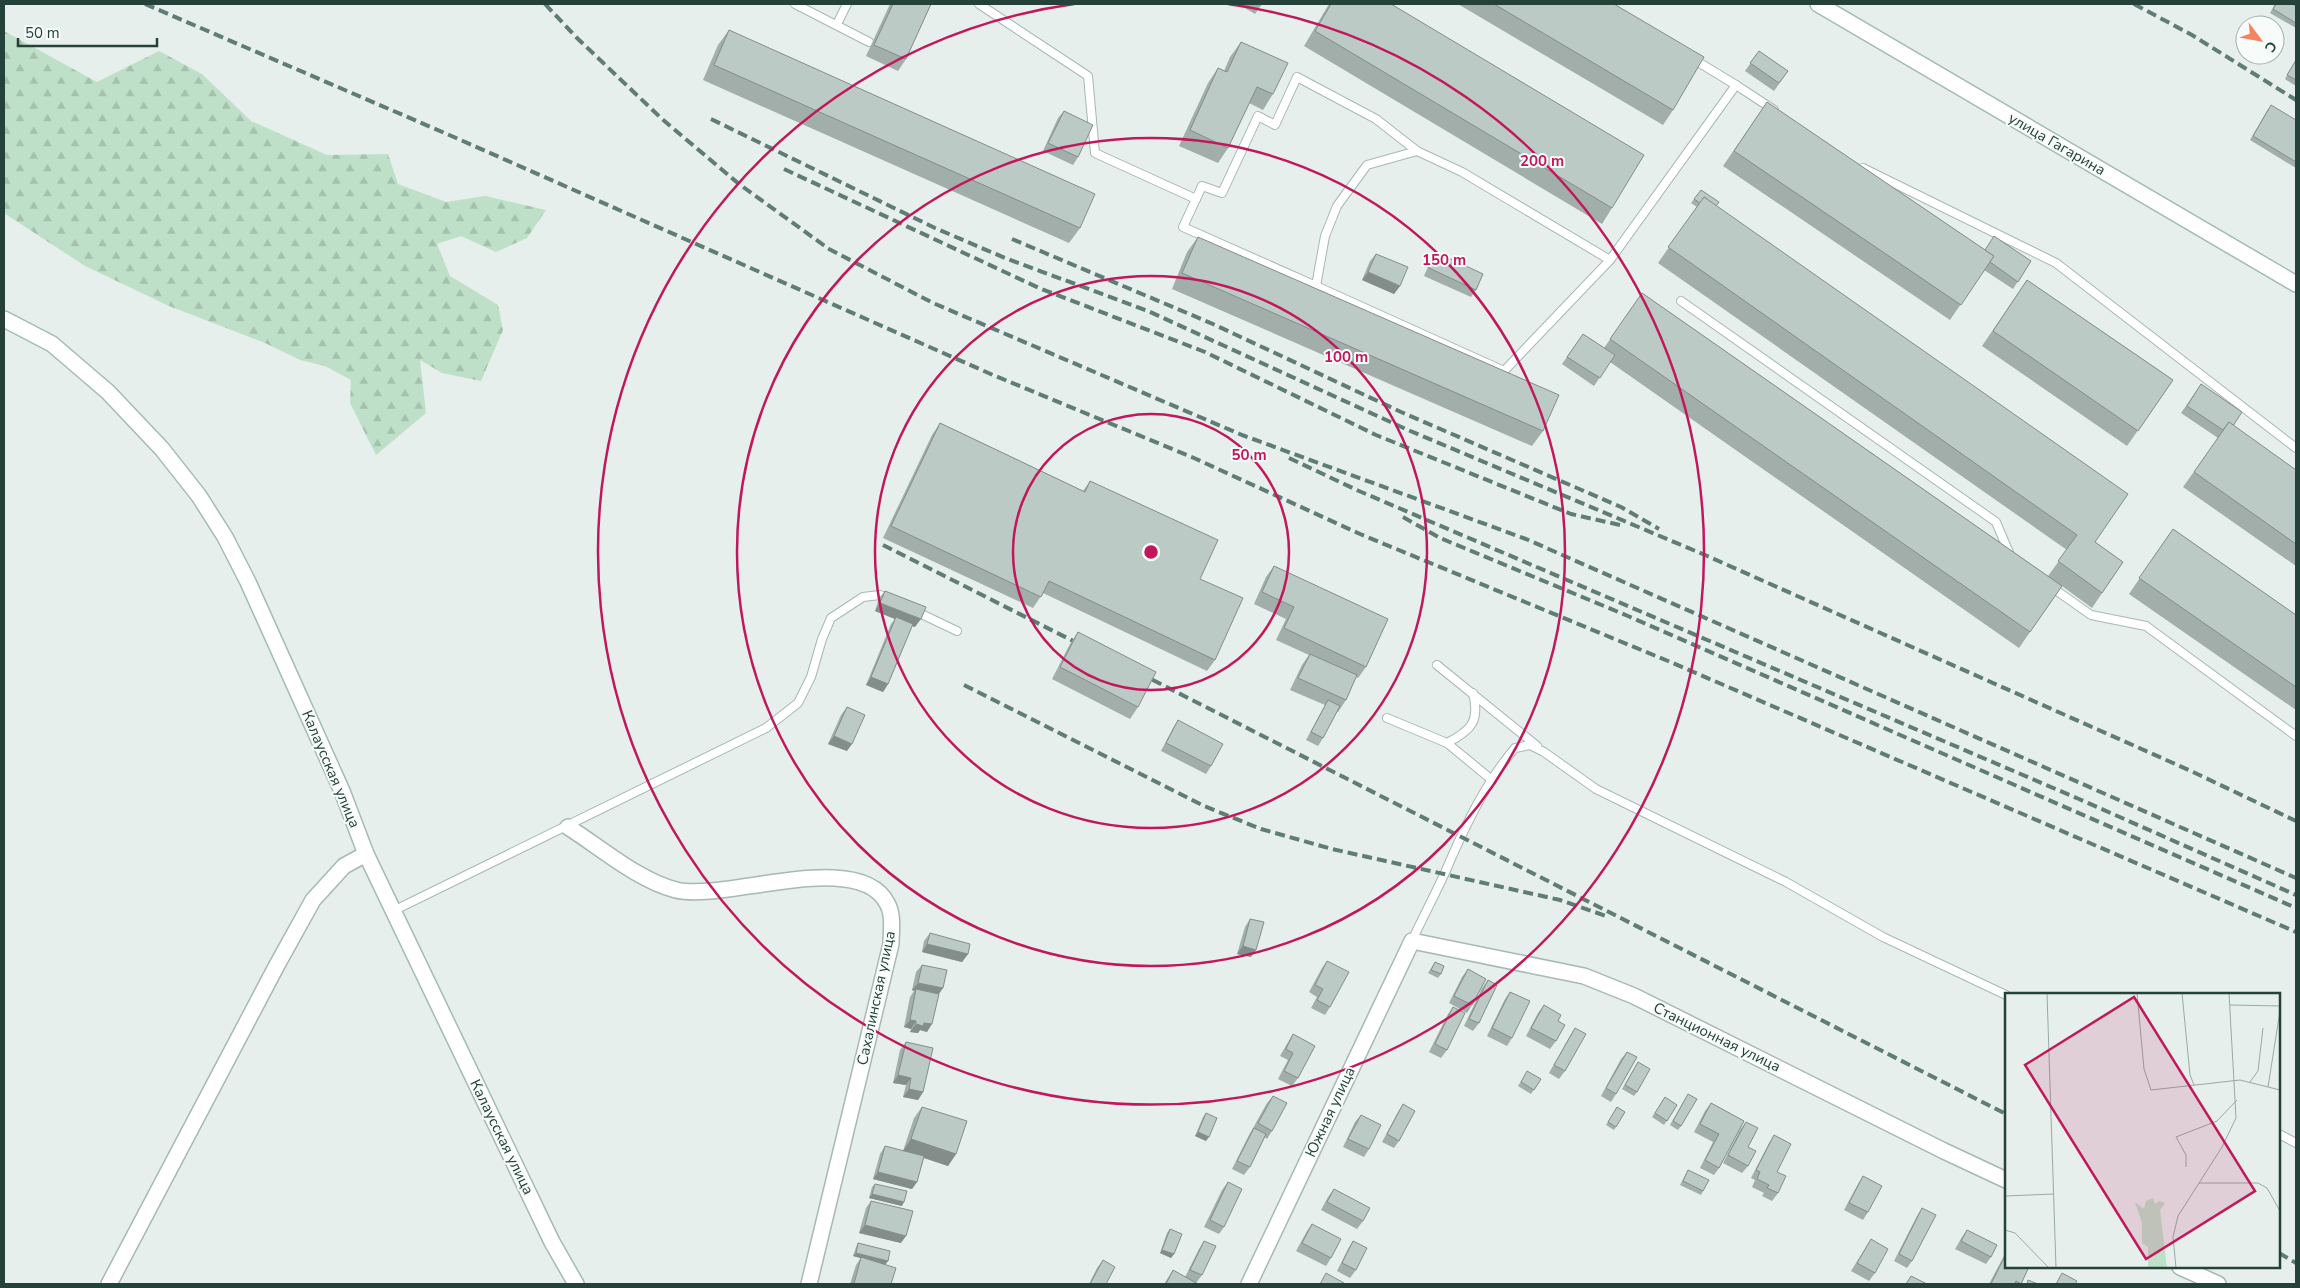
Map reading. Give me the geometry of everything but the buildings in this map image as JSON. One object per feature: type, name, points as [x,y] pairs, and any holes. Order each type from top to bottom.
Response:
[{"type":"street","name":"улица Гагарина","points":[[1818,4],[2296,284]]},
{"type":"street","name":"Калаусская улица","points":[[4,319],[52,344],[108,392],[162,449],[199,496],[225,537],[248,582],[342,791],[366,854],[552,1242],[576,1284]]},
{"type":"street","name":"Сахалинская улица","points":[[568,827],[634,871],[677,890],[697,891],[814,879],[844,878],[876,891],[887,903],[892,917],[891,944],[809,1284]]},
{"type":"street","points":[[110,1284],[276,965],[313,900],[344,866],[366,854]]},
{"type":"street","name":"Станционная улица","points":[[1412,941],[1584,976],[1625,992],[1742,1048],[1944,1151],[2005,1180]]},
{"type":"street","name":"Южная улица","points":[[1249,1284],[1412,941]]},
{"type":"street","points":[[2182,1268],[2218,1284]]},
{"type":"lane","points":[[795,4],[869,42]]},
{"type":"lane","points":[[837,24],[847,4]]},
{"type":"lane","points":[[979,4],[1088,76],[1095,153],[1196,199]]},
{"type":"lane","points":[[1686,54],[1778,112]]},
{"type":"lane","points":[[1610,260],[1462,172],[1417,151],[1376,119],[1297,77],[1275,125],[1258,116],[1222,193],[1202,186],[1183,227],[1504,371],[1610,260],[1736,85]]},
{"type":"lane","points":[[1316,286],[1325,236],[1336,206],[1367,165],[1417,151]]},
{"type":"lane","points":[[1852,161],[1869,172],[2056,263],[2296,448]]},
{"type":"lane","points":[[1681,301],[1996,522],[2012,559]]},
{"type":"lane","points":[[2043,582],[2091,615],[2146,626],[2296,736]]},
{"type":"lane","points":[[393,911],[568,827],[766,728],[798,703],[811,677],[822,639],[831,618],[863,596],[880,595],[897,603]]},
{"type":"lane","points":[[906,607],[957,631]]},
{"type":"lane","points":[[1437,665],[1544,752],[1596,789],[1786,882],[1883,937],[2005,995]]},
{"type":"lane","points":[[1447,743],[1461,736],[1473,724],[1477,709],[1473,693]]},
{"type":"lane","points":[[1387,718],[1447,743],[1492,780]]},
{"type":"lane","points":[[1412,941],[1450,862],[1460,835],[1492,780],[1515,748],[1530,744],[1544,752]]},
{"type":"lane","points":[[2280,1135],[2296,1143]]},
{"type":"green space","points":[[4,31],[97,82],[159,51],[202,74],[251,121],[327,155],[388,154],[398,184],[446,202],[485,196],[546,210],[527,238],[496,252],[461,236],[437,244],[450,276],[498,305],[503,330],[481,381],[442,373],[420,360],[426,413],[376,455],[350,403],[351,380],[325,366],[300,360],[265,343],[169,306],[85,266],[4,213]]},
{"type":"railway","points":[[145,4],[447,134],[993,375],[1194,458],[1360,534],[1668,661],[2296,932]]},
{"type":"railway","points":[[545,4],[576,37],[662,119],[739,184],[829,249],[933,303],[1242,435],[1526,539],[2296,878]]},
{"type":"railway","points":[[2134,4],[2192,35],[2296,100]]},
{"type":"railway","points":[[711,119],[935,228],[1005,258],[1148,311],[1408,430],[1705,555],[2191,771],[2296,821]]},
{"type":"railway","points":[[784,169],[1039,288],[1205,352],[1376,435],[1571,514],[1620,525]]},
{"type":"railway","points":[[1012,239],[1213,324],[1401,412],[1621,507],[1659,529]]},
{"type":"railway","points":[[1289,458],[1359,491],[2079,799],[2296,895]]},
{"type":"railway","points":[[1403,517],[1440,538],[1628,616],[2296,908]]},
{"type":"railway","points":[[883,545],[1085,647]]},
{"type":"railway","points":[[1139,673],[2005,1113]]},
{"type":"railway","points":[[964,685],[1204,806],[1261,829],[1332,849],[1560,900],[1609,917]]},
{"type":"railway","points":[[2280,1254],[2296,1263]]}]
